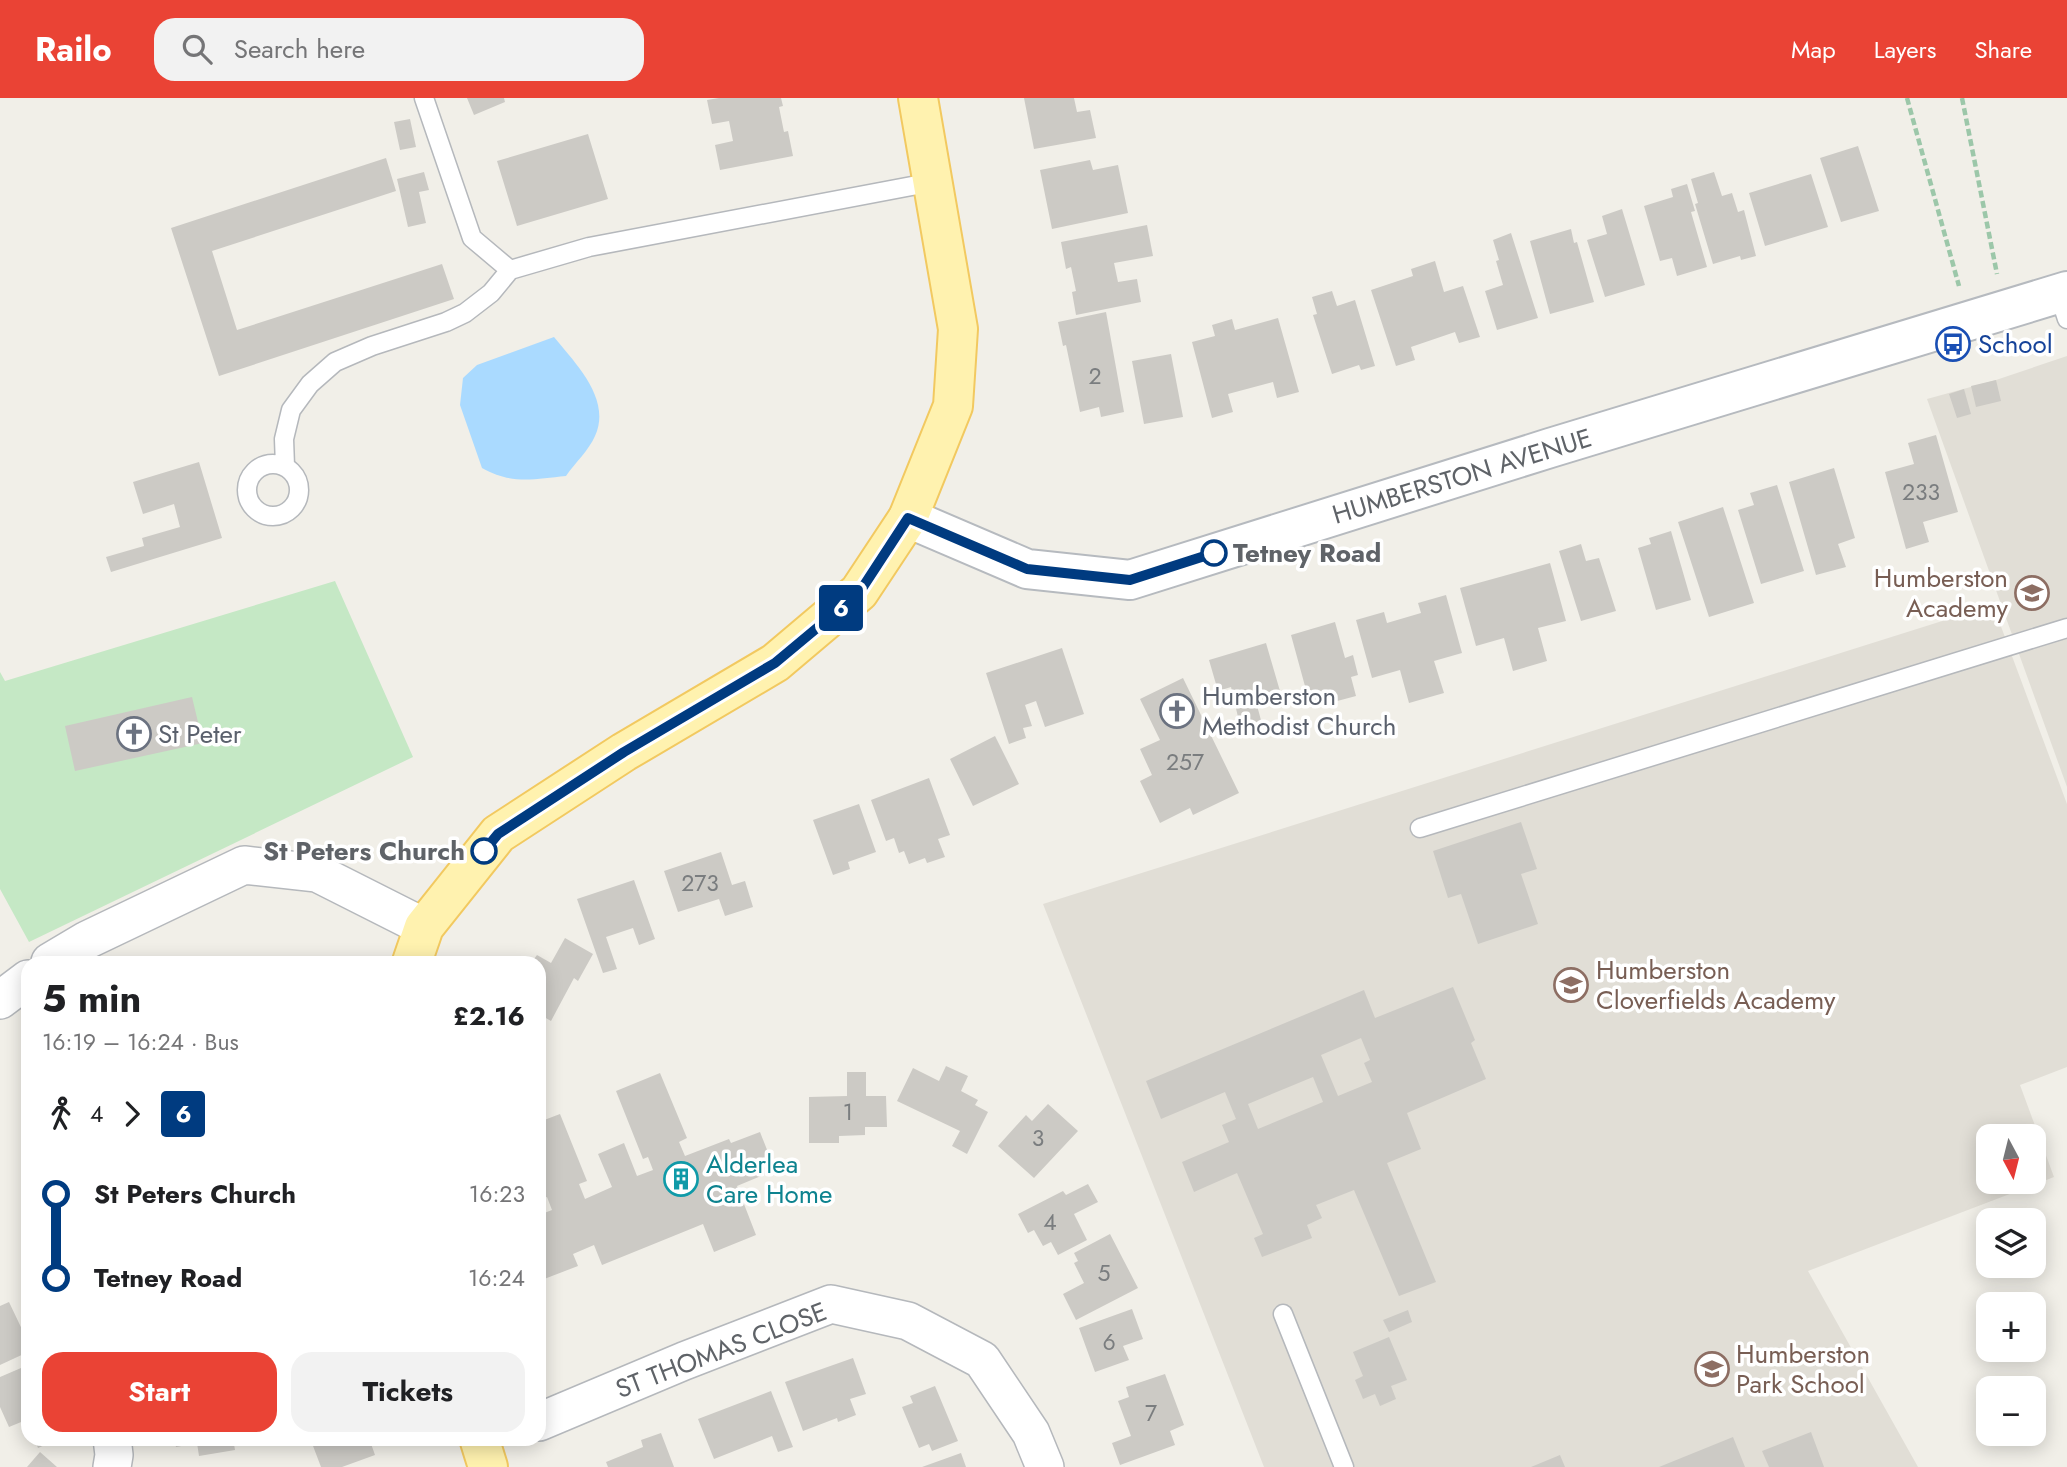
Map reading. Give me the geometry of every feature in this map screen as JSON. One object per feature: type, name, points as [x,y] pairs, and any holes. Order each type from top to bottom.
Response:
[{"type":"main road","points":[[418,945],[498,834],[624,752],[775,663],[859,593],[908,518],[953,406],[958,329],[918,98]]},
{"type":"main road","name":"HUMBERSTON AVENUE","points":[[908,518],[1027,569],[1130,580],[1986,315],[2064,301]]},
{"type":"street","points":[[60,956],[87,940],[244,865],[317,873],[418,945]]},
{"type":"street","name":"ST THOMAS CLOSE","points":[[546,1419],[684,1361],[831,1304],[908,1321],[982,1360],[1031,1433],[1045,1467]]},
{"type":"street","points":[[112,1467],[113,1446]]},
{"type":"lane","points":[[424,98],[472,238],[510,270]]},
{"type":"lane","points":[[285,466],[284,439],[291,410],[318,376],[335,362],[372,346],[466,313],[491,293],[510,270],[589,247],[933,182]]},
{"type":"lane","points":[[1420,828],[2067,628]]},
{"type":"lane","points":[[1283,1314],[1344,1467]]},
{"type":"path","points":[[1908,98],[1986,315]]},
{"type":"path","points":[[1962,98],[1986,315]]},
{"type":"shaded area","name":"Humberston Academy","points":[[2067,356],[2067,787],[1927,399]]},
{"type":"shaded area","name":"Humberston Cloverfields Academy","points":[[1993,605],[2067,804],[2067,1067],[2020,1085],[2034,1124],[1976,1124],[1976,1194],[2010,1194],[1808,1271],[1918,1467],[1264,1467],[1043,904]]},
{"type":"shaded area","name":"Humberston Cloverfields Academy","points":[[2046,1155],[2054,1177],[2046,1180]]},
{"type":"green space","points":[[335,581],[413,757],[29,942],[0,889],[0,672],[5,681]]},
{"type":"water","points":[[554,337],[581,370],[595,395],[599,422],[595,436],[566,476],[513,479],[482,468],[460,405],[463,378],[477,365]]},
{"type":"building","points":[[467,98],[504,98],[505,102],[474,115]]},
{"type":"building","points":[[781,98],[783,106],[779,107],[784,132],[788,131],[793,156],[720,170],[715,145],[733,141],[729,121],[712,124],[707,100]]},
{"type":"building","points":[[1024,98],[1074,98],[1077,112],[1090,110],[1096,138],[1034,149]]},
{"type":"building","points":[[410,119],[416,147],[400,150],[394,122]]},
{"type":"building","points":[[588,134],[608,199],[517,226],[497,161]]},
{"type":"building","points":[[1858,146],[1879,211],[1841,222],[1820,158]]},
{"type":"building","points":[[386,158],[396,191],[212,251],[237,330],[442,264],[454,299],[219,376],[171,228]]},
{"type":"building","points":[[1090,160],[1093,170],[1118,165],[1128,213],[1052,229],[1040,170]]},
{"type":"building","points":[[424,172],[429,190],[419,192],[426,223],[408,227],[397,179]]},
{"type":"building","points":[[1714,172],[1722,196],[1732,193],[1738,212],[1744,210],[1756,256],[1741,260],[1740,256],[1713,264],[1695,204],[1698,203],[1691,179]]},
{"type":"building","points":[[1811,174],[1828,227],[1765,246],[1749,193]]},
{"type":"building","points":[[1687,184],[1695,211],[1691,212],[1707,267],[1677,276],[1672,258],[1660,261],[1644,206],[1673,197],[1671,189]]},
{"type":"building","points":[[1622,209],[1645,285],[1605,297],[1587,240],[1607,234],[1602,216]]},
{"type":"building","points":[[1147,225],[1153,256],[1114,263],[1118,282],[1137,279],[1141,302],[1076,315],[1072,292],[1076,291],[1071,267],[1066,269],[1061,242]]},
{"type":"building","points":[[1571,229],[1594,302],[1550,314],[1530,241]]},
{"type":"building","points":[[1511,233],[1538,318],[1497,330],[1485,291],[1503,285],[1493,240]]},
{"type":"building","points":[[1435,261],[1444,292],[1463,286],[1480,337],[1459,343],[1455,332],[1411,347],[1415,360],[1396,366],[1371,290],[1413,276],[1411,269]]},
{"type":"building","points":[[1332,291],[1337,306],[1355,300],[1375,366],[1361,370],[1359,365],[1332,374],[1313,315],[1317,314],[1312,297]]},
{"type":"building","points":[[1106,312],[1124,412],[1101,417],[1099,407],[1080,412],[1066,345],[1063,346],[1058,322]]},
{"type":"building","points":[[1278,318],[1299,392],[1277,398],[1273,382],[1228,394],[1233,412],[1212,418],[1192,342],[1215,336],[1212,325],[1232,319],[1235,330]]},
{"type":"building","points":[[1171,354],[1183,417],[1144,424],[1132,361]]},
{"type":"building","points":[[1996,380],[2001,401],[1976,407],[1971,386]]},
{"type":"building","points":[[1964,389],[1971,414],[1957,418],[1949,394]]},
{"type":"building","points":[[1936,435],[1958,512],[1923,522],[1929,542],[1906,549],[1885,472],[1914,464],[1908,443]]},
{"type":"building","points":[[199,462],[222,538],[111,572],[106,557],[144,546],[142,538],[180,527],[174,504],[143,514],[133,482]]},
{"type":"building","points":[[1834,468],[1855,538],[1838,544],[1846,567],[1816,575],[1789,482]]},
{"type":"building","points":[[1777,485],[1804,571],[1761,584],[1738,510],[1754,505],[1750,493]]},
{"type":"building","points":[[1723,507],[1754,603],[1709,617],[1678,522]]},
{"type":"building","points":[[1671,531],[1691,600],[1656,610],[1638,548],[1651,544],[1649,538]]},
{"type":"building","points":[[1581,544],[1586,561],[1599,558],[1616,611],[1581,621],[1559,551]]},
{"type":"building","points":[[1550,563],[1566,621],[1538,628],[1547,661],[1513,671],[1504,638],[1476,646],[1460,588]]},
{"type":"building","points":[[1446,595],[1462,653],[1434,661],[1444,693],[1409,703],[1400,670],[1372,678],[1356,620],[1384,612],[1387,623],[1421,613],[1418,603]]},
{"type":"building","points":[[1335,622],[1345,658],[1353,655],[1358,675],[1351,677],[1356,696],[1311,708],[1291,635]]},
{"type":"building","points":[[1266,643],[1282,698],[1261,704],[1259,697],[1255,698],[1262,724],[1241,730],[1231,687],[1218,691],[1209,660]]},
{"type":"building","points":[[1062,648],[1084,714],[1045,727],[1036,701],[1025,705],[1032,726],[1023,728],[1026,738],[1009,744],[986,673]]},
{"type":"building","points":[[1183,678],[1239,793],[1193,815],[1190,808],[1160,823],[1140,781],[1152,775],[1140,749],[1160,740],[1140,699]]},
{"type":"building","name":"St Peter","points":[[192,697],[203,743],[75,771],[65,726]]},
{"type":"building","points":[[995,736],[1019,784],[973,806],[950,759]]},
{"type":"building","points":[[929,778],[950,835],[938,839],[945,857],[927,863],[925,858],[909,864],[904,851],[899,853],[894,838],[886,841],[871,800]]},
{"type":"building","points":[[859,804],[876,852],[848,862],[850,869],[833,875],[813,820]]},
{"type":"building","points":[[1521,822],[1537,869],[1521,874],[1538,924],[1478,944],[1461,894],[1448,898],[1433,851]]},
{"type":"building","points":[[721,852],[732,885],[745,881],[753,907],[725,916],[719,899],[678,912],[664,871]]},
{"type":"building","points":[[634,880],[655,939],[639,945],[633,928],[606,937],[617,969],[603,973],[577,899]]},
{"type":"building","points":[[565,938],[593,954],[578,981],[574,978],[551,1021],[546,1018],[546,960],[551,963]]},
{"type":"building","points":[[1453,987],[1475,1040],[1471,1043],[1486,1079],[1407,1113],[1421,1149],[1387,1163],[1436,1282],[1399,1296],[1354,1190],[1316,1205],[1322,1218],[1307,1225],[1312,1238],[1262,1257],[1254,1238],[1263,1234],[1237,1173],[1194,1192],[1182,1162],[1229,1142],[1222,1125],[1236,1119],[1225,1092],[1161,1119],[1146,1081],[1364,990],[1375,1018]],"holes":[[[1361,1038],[1370,1060],[1364,1063],[1372,1082],[1338,1096],[1321,1055]],[[1313,1077],[1323,1102],[1258,1129],[1248,1104]]]},
{"type":"building","points":[[946,1066],[968,1076],[961,1091],[978,1100],[975,1105],[988,1112],[967,1154],[952,1146],[960,1131],[897,1101],[913,1068],[939,1081]]},
{"type":"building","points":[[847,1072],[866,1072],[866,1096],[886,1096],[887,1127],[865,1127],[865,1135],[839,1136],[839,1143],[809,1143],[809,1097],[847,1096]]},
{"type":"building","name":"Alderlea Care Home","points":[[660,1073],[687,1138],[679,1142],[685,1156],[729,1139],[731,1143],[760,1132],[775,1170],[737,1186],[756,1235],[714,1252],[703,1224],[602,1265],[594,1245],[573,1254],[578,1266],[546,1278],[546,1212],[552,1210],[546,1197],[546,1119],[560,1114],[587,1181],[579,1184],[585,1199],[612,1187],[598,1154],[624,1143],[637,1176],[653,1170],[648,1157],[643,1159],[616,1091]]},
{"type":"building","points":[[1048,1104],[1078,1131],[1034,1178],[998,1146],[1026,1115],[1032,1121]]},
{"type":"building","points":[[1088,1184],[1098,1202],[1074,1214],[1087,1240],[1058,1255],[1051,1242],[1043,1246],[1034,1230],[1028,1233],[1018,1214],[1063,1191],[1066,1195]]},
{"type":"building","points":[[1110,1234],[1138,1288],[1076,1320],[1063,1294],[1084,1283],[1074,1263],[1078,1261],[1074,1253]]},
{"type":"building","points":[[9,1302],[21,1327],[21,1355],[0,1365],[0,1306]]},
{"type":"building","points":[[1132,1309],[1143,1339],[1123,1346],[1129,1360],[1095,1372],[1079,1328]]},
{"type":"building","points":[[1408,1310],[1412,1322],[1389,1332],[1383,1320]]},
{"type":"building","points":[[1389,1337],[1407,1380],[1391,1386],[1396,1399],[1380,1406],[1375,1394],[1363,1399],[1355,1380],[1363,1376],[1353,1352]]},
{"type":"building","points":[[853,1358],[866,1394],[850,1399],[856,1415],[838,1422],[837,1418],[803,1431],[785,1382]]},
{"type":"building","points":[[21,1368],[21,1422],[9,1427],[0,1407],[0,1377]]},
{"type":"building","points":[[1165,1374],[1184,1425],[1170,1431],[1175,1445],[1120,1465],[1112,1443],[1131,1436],[1118,1401],[1129,1397],[1126,1387]]},
{"type":"building","points":[[935,1386],[958,1441],[932,1451],[929,1444],[919,1448],[902,1407],[913,1403],[910,1396]]},
{"type":"building","points":[[771,1391],[793,1447],[778,1452],[772,1436],[714,1459],[698,1419]]},
{"type":"building","points":[[1811,1432],[1824,1467],[1769,1467],[1762,1451]]},
{"type":"building","points":[[661,1433],[674,1467],[608,1467],[606,1462],[643,1447],[641,1440]]},
{"type":"building","points":[[1733,1437],[1745,1467],[1659,1467]]},
{"type":"building","points":[[197,1446],[234,1446],[235,1450],[199,1456]]},
{"type":"building","points":[[313,1446],[372,1446],[375,1455],[342,1467],[321,1467]]},
{"type":"building","points":[[40,1452],[57,1467],[27,1467]]},
{"type":"building","points":[[961,1453],[966,1467],[922,1467]]},
{"type":"building","points":[[1560,1455],[1565,1467],[1531,1467]]},
{"type":"bus line","name":"6","points":[[484,851],[498,834],[624,752],[775,663],[859,593],[908,518],[1027,569],[1130,580],[1214,553]]},
{"type":"place","name":"School","points":[[1953,344]]},
{"type":"place","name":"Tetney Road","points":[[1214,553]]},
{"type":"place","name":"Humberston Academy","points":[[2032,593]]},
{"type":"place","name":"Humberston Methodist Church","points":[[1177,711]]},
{"type":"place","name":"St Peter","points":[[134,734]]},
{"type":"place","name":"St Peters Church","points":[[484,851]]},
{"type":"place","name":"Humberston Cloverfields Academy","points":[[1571,985]]},
{"type":"place","name":"Alderlea Care Home","points":[[681,1179]]},
{"type":"place","name":"Humberston Park School","points":[[1712,1369]]}]
